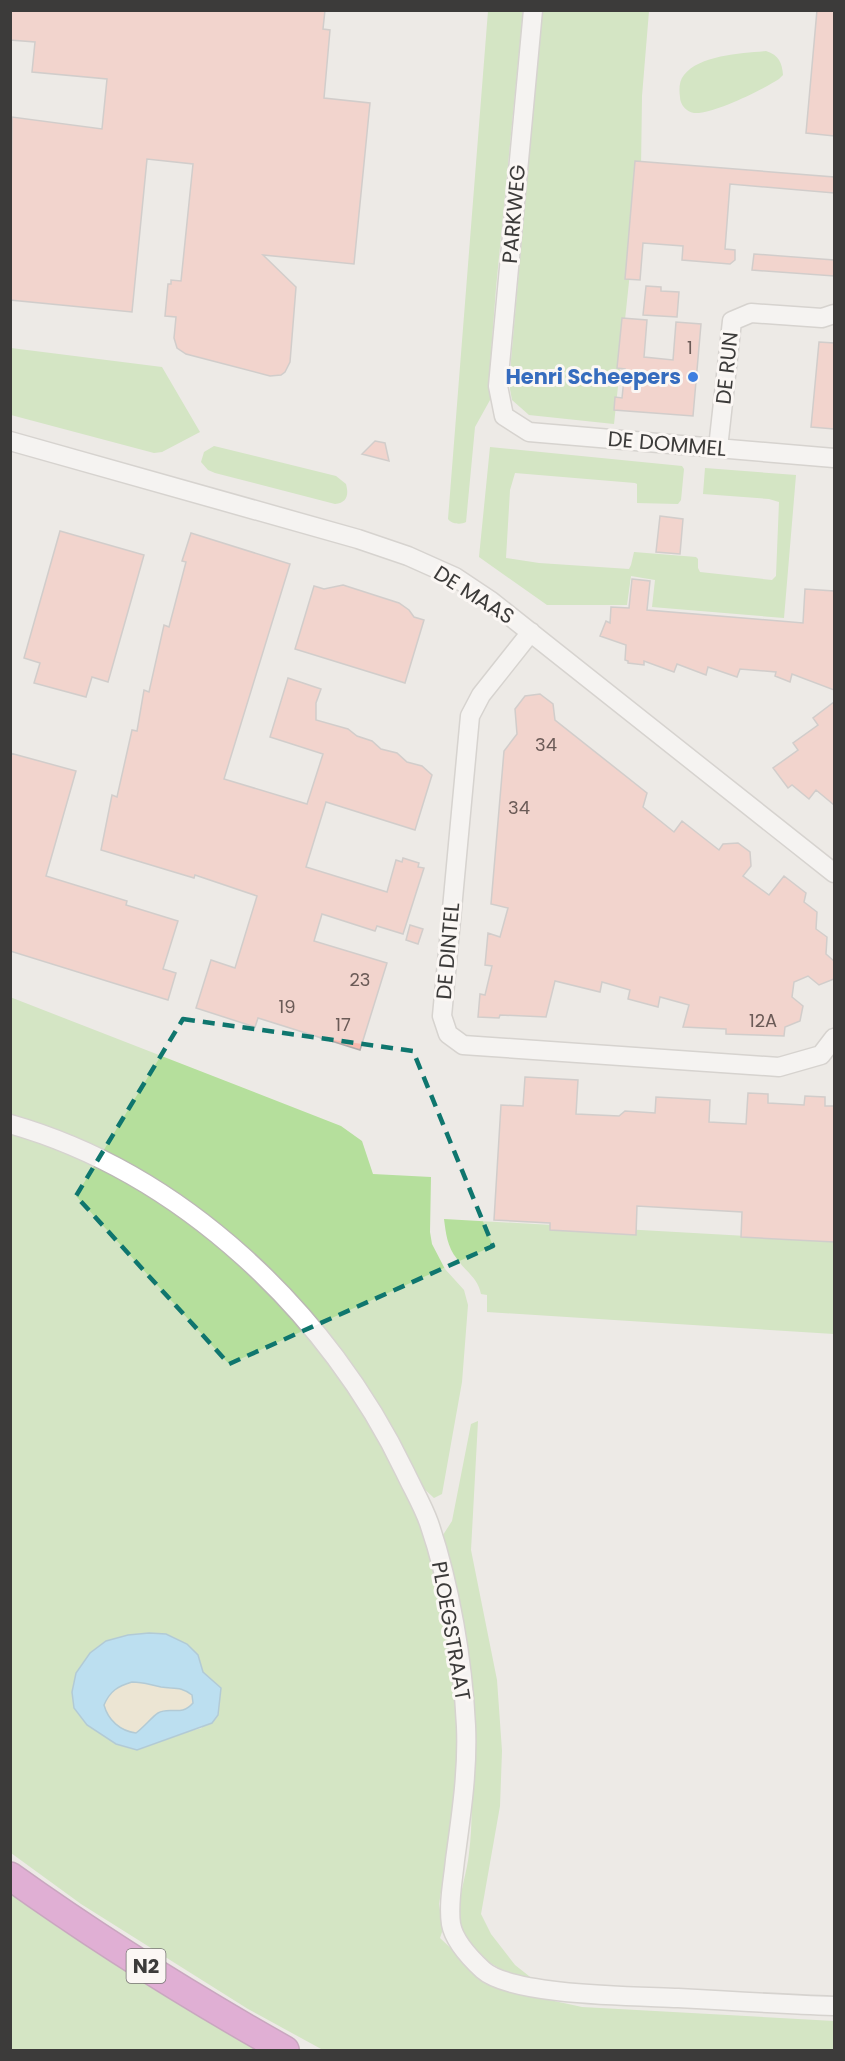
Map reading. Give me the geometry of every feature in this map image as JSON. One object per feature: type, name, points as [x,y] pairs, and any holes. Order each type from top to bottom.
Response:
[{"type":"highway","name":"N2","points":[[10,1876],[70,1919],[240,2025],[285,2050]]},
{"type":"street","name":"PARKWEG","points":[[504,416],[498,386],[532,10]]},
{"type":"street","name":"DE RUN","points":[[718,448],[732,321],[751,313],[822,318],[834,314]]},
{"type":"street","name":"DE DOMMEL","points":[[504,416],[529,432],[834,458]]},
{"type":"street","name":"DE MAAS","points":[[10,441],[341,534],[408,556],[455,577],[531,632],[834,873]]},
{"type":"street","name":"DE DINTEL","points":[[531,632],[481,695],[470,716],[442,1016],[448,1034],[463,1045],[779,1067],[820,1055],[834,1038]]},
{"type":"street","name":"PLOEGSTRAAT","points":[[10,1124],[85,1152],[128,1173],[176,1203],[225,1242],[286,1297],[328,1347],[364,1397],[392,1446],[431,1529],[458,1646],[466,1727],[465,1783],[450,1903],[451,1926],[457,1941],[486,1973],[513,1984],[567,1992],[834,2006]]},
{"type":"highlighted area","points":[[183,1019],[413,1051],[493,1246],[229,1364],[76,1196]]},
{"type":"green space","points":[[488,11],[523,11],[496,288],[490,400],[475,427],[466,522],[459,524],[448,519]]},
{"type":"green space","points":[[542,11],[649,11],[642,96],[641,168],[614,424],[529,415],[512,400],[510,389]]},
{"type":"green space","points":[[766,51],[777,57],[781,63],[783,75],[779,79],[750,95],[702,113],[688,111],[682,105],[680,82],[691,68],[722,56]]},
{"type":"green space","points":[[11,348],[162,367],[200,432],[162,452],[154,453],[11,415]]},
{"type":"green space","points":[[214,446],[336,476],[346,484],[346,498],[335,504],[215,473],[208,470],[201,462],[204,452]]},
{"type":"green space","points":[[490,447],[682,466],[684,469],[681,500],[678,504],[637,503],[637,484],[635,483],[515,473],[510,490],[506,558],[539,563],[629,569],[634,552],[696,557],[700,572],[772,580],[776,576],[779,502],[769,499],[703,494],[705,468],[796,475],[784,618],[652,607],[655,580],[631,576],[627,605],[547,605],[479,557]]},
{"type":"green space","points":[[10,997],[341,1126],[362,1141],[373,1174],[431,1177],[430,1232],[432,1244],[445,1269],[464,1290],[468,1305],[462,1382],[442,1494],[434,1498],[420,1485],[370,1393],[334,1343],[231,1236],[11,1116]]},
{"type":"green space","points":[[11,1130],[83,1158],[172,1208],[281,1300],[359,1401],[409,1491],[429,1546],[453,1649],[459,1727],[459,1785],[439,1904],[443,1929],[440,1938],[480,1976],[508,1991],[582,2007],[834,2021],[834,2050],[323,2050],[248,2009],[81,1904],[11,1853]],"holes":[[[149,1633],[198,1655],[203,1672],[202,1728],[179,1734],[106,1641],[128,1635]]]},
{"type":"green space","points":[[444,1219],[834,1241],[834,1334],[487,1312],[487,1295],[481,1294],[474,1279],[460,1264],[451,1249]]},
{"type":"green space","points":[[478,1421],[471,1550],[497,1680],[502,1751],[500,1806],[481,1914],[491,1934],[515,1965],[534,1980],[507,1972],[484,1958],[464,1936],[459,1917],[470,1844],[471,1784],[443,1535],[452,1521],[471,1424]]},
{"type":"green space","points":[[10,1893],[60,1929],[259,2050],[11,2050]]},
{"type":"sand","points":[[132,1682],[184,1690],[192,1695],[193,1703],[184,1709],[162,1711],[136,1733],[130,1732],[116,1724],[104,1705],[115,1690]]},
{"type":"water","points":[[166,1634],[187,1644],[198,1655],[203,1672],[221,1688],[218,1715],[212,1723],[137,1750],[116,1744],[87,1725],[74,1708],[72,1692],[76,1673],[90,1653],[106,1641],[128,1635]],"holes":[[[132,1682],[184,1690],[192,1695],[193,1703],[184,1709],[158,1713],[136,1733],[125,1730],[112,1720],[104,1705],[115,1690]]]},
{"type":"building","points":[[10,10],[325,10],[323,29],[330,30],[324,98],[370,103],[354,264],[263,255],[296,287],[290,362],[285,372],[281,375],[270,376],[186,354],[177,348],[174,338],[176,317],[165,316],[168,284],[171,284],[171,280],[181,281],[193,164],[147,159],[132,312],[10,300],[12,117],[102,129],[107,79],[32,72],[35,42],[10,40]]},
{"type":"building","points":[[817,10],[834,10],[834,136],[806,133]]},
{"type":"building","points":[[635,161],[834,177],[834,193],[730,184],[725,249],[735,250],[735,260],[730,264],[682,260],[683,246],[643,243],[640,280],[625,279]]},
{"type":"building","points":[[754,254],[834,260],[834,276],[752,270]]},
{"type":"building","points":[[646,286],[661,287],[661,291],[679,292],[677,317],[643,315]]},
{"type":"building","points":[[622,318],[647,320],[644,357],[673,360],[676,322],[701,324],[693,416],[614,410],[615,397],[622,398],[625,369],[617,368]]},
{"type":"building","points":[[819,342],[834,343],[834,429],[811,427]]},
{"type":"building","points":[[375,441],[385,443],[389,461],[362,454]]},
{"type":"building","points":[[660,516],[683,519],[680,554],[656,552]]},
{"type":"building","points":[[60,531],[144,555],[108,682],[92,677],[86,697],[34,683],[40,663],[24,658]]},
{"type":"building","points":[[191,533],[290,564],[224,779],[307,804],[323,754],[270,737],[288,678],[321,689],[316,703],[316,720],[348,729],[357,736],[372,741],[381,749],[397,753],[407,762],[422,766],[432,775],[415,830],[326,802],[306,867],[387,892],[396,860],[402,862],[403,858],[419,863],[418,867],[424,868],[403,934],[377,926],[375,931],[322,914],[314,941],[387,963],[360,1050],[258,1018],[255,1027],[196,1008],[211,960],[235,968],[257,896],[195,875],[194,878],[101,850],[112,795],[117,797],[132,730],[137,731],[144,690],[149,692],[164,625],[169,627],[186,562],[182,561]]},
{"type":"building","points":[[632,579],[650,581],[647,610],[803,623],[805,589],[834,591],[834,690],[792,674],[790,682],[775,676],[776,672],[740,669],[737,677],[708,667],[706,675],[677,664],[674,672],[644,661],[644,665],[628,663],[625,660],[626,645],[600,636],[606,621],[610,623],[611,607],[629,608]]},
{"type":"building","points":[[343,585],[399,603],[414,617],[424,620],[405,683],[295,649],[314,586],[324,589]]},
{"type":"building","points":[[540,694],[553,704],[555,720],[647,793],[643,807],[674,832],[682,821],[719,850],[723,844],[738,843],[750,852],[751,866],[743,876],[769,895],[784,876],[806,893],[804,902],[817,912],[816,929],[827,937],[826,954],[834,961],[834,979],[819,985],[808,976],[794,982],[792,997],[803,1006],[800,1021],[785,1027],[784,1036],[726,1034],[726,1029],[683,1027],[689,1005],[660,997],[658,1007],[628,999],[630,990],[602,982],[600,992],[555,981],[546,1017],[500,1015],[499,1018],[478,1017],[480,994],[485,995],[492,966],[485,965],[488,933],[500,937],[508,908],[491,904],[504,751],[517,734],[515,709],[525,696]]},
{"type":"building","points":[[834,702],[834,805],[816,790],[809,799],[792,785],[788,788],[773,768],[798,750],[793,743],[818,725],[813,718]]},
{"type":"building","points":[[10,753],[76,771],[46,876],[127,901],[126,905],[178,921],[163,969],[176,973],[168,1000],[10,951]]},
{"type":"building","points":[[410,925],[423,929],[418,944],[406,940]]},
{"type":"building","points":[[525,1077],[578,1080],[576,1114],[619,1116],[625,1111],[655,1113],[656,1097],[710,1100],[709,1122],[746,1124],[748,1093],[768,1094],[768,1103],[804,1105],[805,1096],[825,1097],[825,1106],[834,1106],[834,1242],[741,1237],[742,1212],[637,1206],[636,1235],[550,1230],[550,1223],[494,1220],[501,1105],[523,1106]]},
{"type":"place","name":"Henri Scheepers","points":[[693,377]]}]
